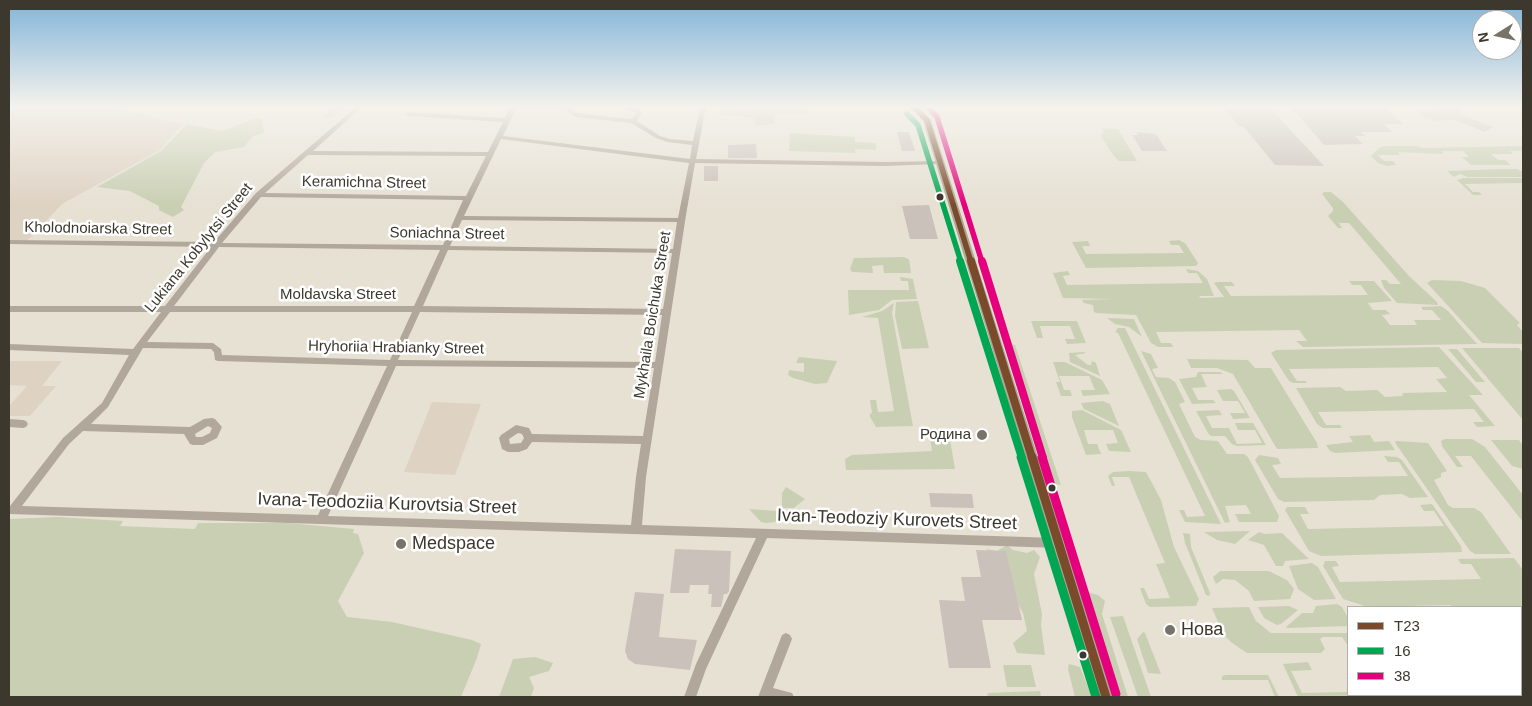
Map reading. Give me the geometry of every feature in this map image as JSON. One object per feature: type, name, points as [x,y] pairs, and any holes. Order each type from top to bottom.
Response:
[{"type":"main road","points":[[933,140],[1106,697]]},
{"type":"street","name":"Lukiana Kobylytsi Street","points":[[11,510],[66,441],[84,427],[105,405],[138,348],[218,244],[259,195],[321,140]]},
{"type":"street","points":[[321,520],[447,248],[468,198],[497,140]]},
{"type":"street","points":[[523,140],[693,161],[885,164],[940,162]]},
{"type":"street","points":[[670,140],[696,143]]},
{"type":"street","name":"Mykhaila Boichuka Street","points":[[636,528],[658,366],[697,140]]},
{"type":"street","points":[[306,153],[490,154]]},
{"type":"street","name":"Keramichna Street","points":[[259,195],[468,198]]},
{"type":"street","points":[[460,218],[682,220]]},
{"type":"street","name":"Kholodnoiarska Street","points":[[9,242],[218,244]]},
{"type":"street","name":"Soniachna Street","points":[[218,244],[677,252]]},
{"type":"street","name":"Moldavska Street","points":[[9,309],[419,309],[667,312]]},
{"type":"street","name":"Hryhoriia Hrabianky Street","points":[[9,347],[138,348],[208,346],[218,351],[218,358],[658,366]]},
{"type":"street","points":[[9,424],[23,424]]},
{"type":"street","points":[[84,427],[191,431]]},
{"type":"street","points":[[529,438],[647,440]]},
{"type":"street","name":"Ivana-Teodoziia Kurovtsia Street","points":[[11,510],[764,533]]},
{"type":"street","points":[[690,697],[700,668],[764,533]]},
{"type":"street","name":"Ivan-Teodoziy Kurovets Street","points":[[764,533],[1058,543]]},
{"type":"street","points":[[786,639],[764,695],[788,697]]},
{"type":"shaded area","points":[[9,140],[169,140],[160,150],[62,204],[28,240],[9,240]]},
{"type":"shaded area","points":[[11,361],[62,361],[42,386],[56,386],[30,416],[9,416],[9,406],[27,386],[9,385],[9,363]]},
{"type":"shaded area","points":[[432,402],[481,404],[455,475],[404,472]]},
{"type":"green space","points":[[172,140],[250,140],[244,147],[215,152],[204,163],[181,207],[184,210],[173,217],[159,210],[159,206],[130,191],[97,187],[161,151]]},
{"type":"green space","points":[[790,140],[855,140],[855,142],[876,143],[876,150],[855,149],[855,153],[789,151]]},
{"type":"green space","points":[[1104,140],[1124,140],[1137,161],[1119,161]]},
{"type":"green space","points":[[1386,146],[1418,146],[1421,148],[1523,146],[1523,151],[1510,151],[1513,154],[1491,154],[1498,160],[1505,160],[1511,165],[1471,165],[1462,157],[1469,157],[1463,151],[1441,151],[1444,154],[1398,152],[1400,155],[1378,155],[1384,161],[1393,161],[1396,165],[1387,166],[1378,163],[1371,156],[1379,148]]},
{"type":"green space","points":[[1517,169],[1523,172],[1523,177],[1468,177],[1460,174],[1454,177],[1447,171]]},
{"type":"green space","points":[[1463,178],[1523,178],[1523,183],[1465,184],[1473,192],[1479,192],[1482,195],[1473,195],[1457,180]]},
{"type":"green space","points":[[1324,192],[1331,192],[1343,202],[1409,276],[1438,305],[1397,303],[1384,288],[1381,280],[1386,280],[1390,284],[1401,284],[1349,223],[1339,223],[1342,228],[1338,228],[1328,216],[1333,211],[1333,208],[1322,194]]},
{"type":"green space","points":[[1179,240],[1185,243],[1198,263],[1196,266],[1086,268],[1072,242],[1088,241],[1090,246],[1082,246],[1086,254],[1184,253],[1179,245],[1171,245],[1169,241]]},
{"type":"green space","points":[[903,257],[909,259],[911,273],[884,273],[883,265],[872,266],[873,273],[852,272],[850,269],[854,258]]},
{"type":"green space","points":[[1186,269],[1198,271],[1207,279],[1214,296],[1199,296],[1201,298],[1224,297],[1214,283],[1217,282],[1232,282],[1235,286],[1224,286],[1231,296],[1368,295],[1361,285],[1352,285],[1349,281],[1374,281],[1392,301],[1368,303],[1373,310],[1386,310],[1390,314],[1382,315],[1390,325],[1417,325],[1414,320],[1441,320],[1432,310],[1423,310],[1421,307],[1441,306],[1448,311],[1477,344],[1303,347],[1296,341],[1307,341],[1299,330],[1156,332],[1161,343],[1171,343],[1173,347],[1158,347],[1151,343],[1136,315],[1096,313],[1094,312],[1093,305],[1084,303],[1082,300],[1114,299],[1063,298],[1053,273],[1068,271],[1070,275],[1063,276],[1067,285],[1203,283],[1197,273],[1188,273]]},
{"type":"green space","points":[[900,277],[913,279],[917,299],[892,300],[879,310],[849,315],[848,290],[909,290],[908,281],[901,281]]},
{"type":"green space","points":[[1432,280],[1461,281],[1485,288],[1520,323],[1517,325],[1523,332],[1523,344],[1482,343],[1427,283]]},
{"type":"green space","points":[[918,301],[929,348],[902,349],[895,316],[896,302]]},
{"type":"green space","points":[[894,303],[892,313],[913,426],[876,427],[870,417],[872,413],[870,400],[876,400],[878,412],[894,411],[878,318],[862,317],[882,311]]},
{"type":"green space","points":[[1107,318],[1134,319],[1142,337],[1129,327],[1115,324]]},
{"type":"green space","points":[[1031,321],[1077,321],[1086,343],[1067,344],[1065,339],[1075,339],[1070,326],[1040,326],[1043,338],[1037,338]]},
{"type":"green space","points":[[1118,328],[1125,328],[1221,524],[1185,522],[1179,510],[1184,510],[1187,517],[1205,516],[1118,333],[1115,332]]},
{"type":"green space","points":[[1006,343],[1015,345],[1061,485],[1054,484],[1047,464],[1039,450]]},
{"type":"green space","points":[[1439,347],[1483,395],[1469,395],[1495,426],[1477,427],[1473,422],[1484,422],[1474,409],[1318,412],[1326,425],[1340,425],[1342,428],[1323,428],[1317,424],[1296,388],[1340,387],[1346,391],[1377,390],[1385,397],[1402,396],[1403,393],[1447,392],[1436,379],[1447,378],[1438,367],[1289,369],[1297,381],[1305,381],[1307,383],[1293,383],[1289,381],[1271,353],[1276,350]]},
{"type":"green space","points":[[1462,348],[1519,348],[1523,353],[1523,420]]},
{"type":"green space","points":[[1448,349],[1457,349],[1485,382],[1476,382]]},
{"type":"green space","points":[[1141,351],[1151,354],[1158,368],[1152,369],[1156,377],[1169,378],[1175,382],[1185,402],[1179,404],[1195,437],[1201,440],[1218,441],[1227,454],[1244,454],[1248,457],[1279,516],[1277,522],[1239,522],[1235,514],[1251,514],[1246,505],[1225,506],[1230,522],[1225,523]]},
{"type":"green space","points":[[1069,353],[1086,353],[1075,355],[1088,365],[1091,365],[1092,361],[1096,363],[1100,376],[1070,362]]},
{"type":"green space","points":[[799,357],[837,361],[827,383],[815,384],[788,375],[789,370],[804,372],[804,363],[796,363]]},
{"type":"green space","points":[[1187,359],[1248,360],[1255,368],[1271,368],[1317,443],[1318,448],[1277,449],[1233,374],[1217,368],[1191,368]]},
{"type":"green space","points":[[1053,362],[1065,362],[1102,380],[1110,394],[1083,396],[1081,390],[1095,390],[1089,376],[1059,376],[1064,390],[1070,390],[1072,396],[1061,396],[1056,382],[1060,382]]},
{"type":"green space","points":[[1198,372],[1220,372],[1223,374],[1201,374],[1207,387],[1192,388],[1198,400],[1213,400],[1216,403],[1192,404],[1179,379],[1196,377]]},
{"type":"green space","points":[[1231,389],[1250,418],[1233,419],[1230,413],[1245,413],[1238,401],[1223,401],[1217,390]]},
{"type":"green space","points":[[1103,401],[1110,404],[1119,426],[1084,409],[1081,403]]},
{"type":"green space","points":[[1082,410],[1121,430],[1131,452],[1109,451],[1106,444],[1118,443],[1113,430],[1084,430],[1088,444],[1097,444],[1101,454],[1086,455],[1072,417],[1072,411]]},
{"type":"green space","points":[[1219,410],[1222,415],[1206,416],[1212,428],[1229,428],[1237,444],[1262,443],[1255,430],[1238,430],[1235,423],[1253,423],[1266,445],[1237,446],[1232,444],[1225,436],[1211,436],[1196,411]]},
{"type":"green space","points":[[942,429],[949,434],[955,469],[846,470],[845,459],[852,455],[932,451],[930,437],[924,436],[922,432],[923,430]]},
{"type":"green space","points":[[1370,435],[1374,442],[1389,441],[1395,450],[1335,453],[1330,451],[1326,445],[1353,442],[1349,436]]},
{"type":"green space","points":[[1445,439],[1472,439],[1485,447],[1523,495],[1523,522],[1471,456],[1455,456],[1463,467],[1457,467],[1442,446],[1441,441]]},
{"type":"green space","points":[[1491,440],[1519,440],[1523,446],[1523,469],[1512,466]]},
{"type":"green space","points":[[1395,442],[1428,443],[1447,471],[1441,473],[1441,477],[1434,480],[1448,505],[1453,508],[1474,508],[1481,512],[1511,554],[1475,554],[1470,551],[1396,444]]},
{"type":"green space","points":[[1259,455],[1278,458],[1281,464],[1272,465],[1280,478],[1408,476],[1399,462],[1388,462],[1384,456],[1397,457],[1402,460],[1428,497],[1410,498],[1402,494],[1380,495],[1374,500],[1284,502],[1278,499],[1255,460]]},
{"type":"green space","points":[[1113,472],[1146,472],[1161,500],[1174,547],[1199,599],[1196,606],[1150,607],[1146,604],[1140,588],[1144,588],[1149,599],[1170,598],[1156,564],[1165,563],[1129,477],[1112,477],[1115,486],[1112,486],[1108,476]]},
{"type":"green space","points":[[786,487],[805,499],[794,508],[782,508],[782,493]]},
{"type":"green space","points":[[1432,504],[1461,546],[1462,552],[1321,556],[1309,551],[1285,510],[1287,507],[1305,507],[1309,514],[1300,514],[1308,529],[1444,526],[1434,511],[1424,511],[1420,505]]},
{"type":"green space","points":[[749,509],[791,512],[775,522],[766,523],[761,522]]},
{"type":"green space","points":[[59,517],[123,521],[120,526],[195,529],[198,523],[288,523],[354,529],[353,533],[358,534],[364,553],[338,601],[347,617],[392,622],[472,640],[481,644],[477,658],[461,697],[9,697],[9,519]]},
{"type":"green space","points":[[1250,531],[1235,544],[1217,540],[1204,532]]},
{"type":"green space","points":[[1259,532],[1265,534],[1282,533],[1309,559],[1285,561],[1283,566],[1276,566],[1264,545],[1248,540]]},
{"type":"green space","points":[[1183,533],[1190,534],[1191,547],[1210,593],[1209,596],[1206,595],[1185,543]]},
{"type":"green space","points":[[1007,545],[1013,550],[1027,553],[1034,550],[1040,557],[1034,574],[1042,614],[1041,625],[1045,655],[1017,653],[1013,643],[1027,631],[1023,613],[988,554],[987,549],[997,551]]},
{"type":"green space","points":[[1514,558],[1523,570],[1523,608],[1522,606],[1450,605],[1365,606],[1343,599],[1323,566],[1325,561],[1336,561],[1339,566],[1332,567],[1340,582],[1481,579],[1471,564],[1461,564],[1458,559]]},
{"type":"green space","points":[[1312,563],[1318,567],[1336,599],[1314,600],[1298,589],[1289,566]]},
{"type":"green space","points":[[1220,571],[1269,571],[1287,580],[1294,589],[1290,599],[1254,601],[1249,591],[1235,580],[1223,579],[1216,584],[1213,577]]},
{"type":"green space","points":[[1087,592],[1098,595],[1105,601],[1102,614],[1128,697],[1115,697],[1083,595]]},
{"type":"green space","points":[[1337,604],[1342,607],[1347,616],[1347,626],[1286,627],[1302,613],[1313,613],[1316,606]]},
{"type":"green space","points":[[1289,606],[1298,610],[1281,624],[1277,625],[1264,618],[1258,607]]},
{"type":"green space","points":[[1249,607],[1256,621],[1271,633],[1347,633],[1347,644],[1342,637],[1323,637],[1320,639],[1325,649],[1321,653],[1247,653],[1223,634],[1212,608]]},
{"type":"green space","points":[[1123,616],[1151,697],[1138,697],[1110,617]]},
{"type":"green space","points":[[1143,632],[1161,674],[1148,673],[1137,639]]},
{"type":"green space","points":[[535,657],[553,663],[549,671],[529,677],[534,688],[531,697],[499,697],[513,659]]},
{"type":"green space","points":[[1308,662],[1312,670],[1291,671],[1302,693],[1347,692],[1347,696],[1433,697],[1298,697],[1283,664]]},
{"type":"green space","points":[[1069,664],[1080,667],[1092,697],[1075,697],[1068,669]]},
{"type":"green space","points":[[1003,665],[1031,665],[1036,687],[1007,687]]},
{"type":"green space","points":[[1268,675],[1279,697],[1275,697],[1268,680],[1222,680],[1222,676]]},
{"type":"green space","points":[[1040,691],[1041,697],[987,697],[988,693]]},
{"type":"building","points":[[899,140],[912,140],[915,151],[902,151]]},
{"type":"building","points":[[1135,140],[1160,140],[1167,151],[1142,151]]},
{"type":"building","points":[[1255,140],[1300,140],[1324,166],[1275,165]]},
{"type":"building","points":[[1320,140],[1359,140],[1363,144],[1324,145]]},
{"type":"building","points":[[756,144],[757,158],[728,158],[728,145]]},
{"type":"building","points":[[704,166],[718,166],[718,181],[704,181]]},
{"type":"building","points":[[929,205],[938,239],[910,239],[902,206]]},
{"type":"building","points":[[929,493],[972,494],[974,508],[931,507]]},
{"type":"building","points":[[675,549],[731,551],[729,591],[727,594],[724,594],[721,607],[711,607],[712,594],[708,594],[709,585],[690,585],[689,593],[670,593]]},
{"type":"building","points":[[976,550],[1006,551],[1022,620],[982,620],[991,668],[949,668],[939,600],[965,601],[961,577],[981,577]]},
{"type":"building","points":[[635,592],[664,594],[659,637],[697,640],[690,670],[635,664],[628,659],[625,651]]},
{"type":"transit line","name":"16","points":[[923,140],[1096,697]]},
{"type":"transit line","name":"Т23","points":[[933,140],[1106,697]]},
{"type":"transit line","name":"38","points":[[944,140],[1116,694]]},
{"type":"place","name":"Родина","points":[[982,435]]},
{"type":"place","name":"Medspace","points":[[401,544]]},
{"type":"place","name":"Нова","points":[[1170,630]]}]
